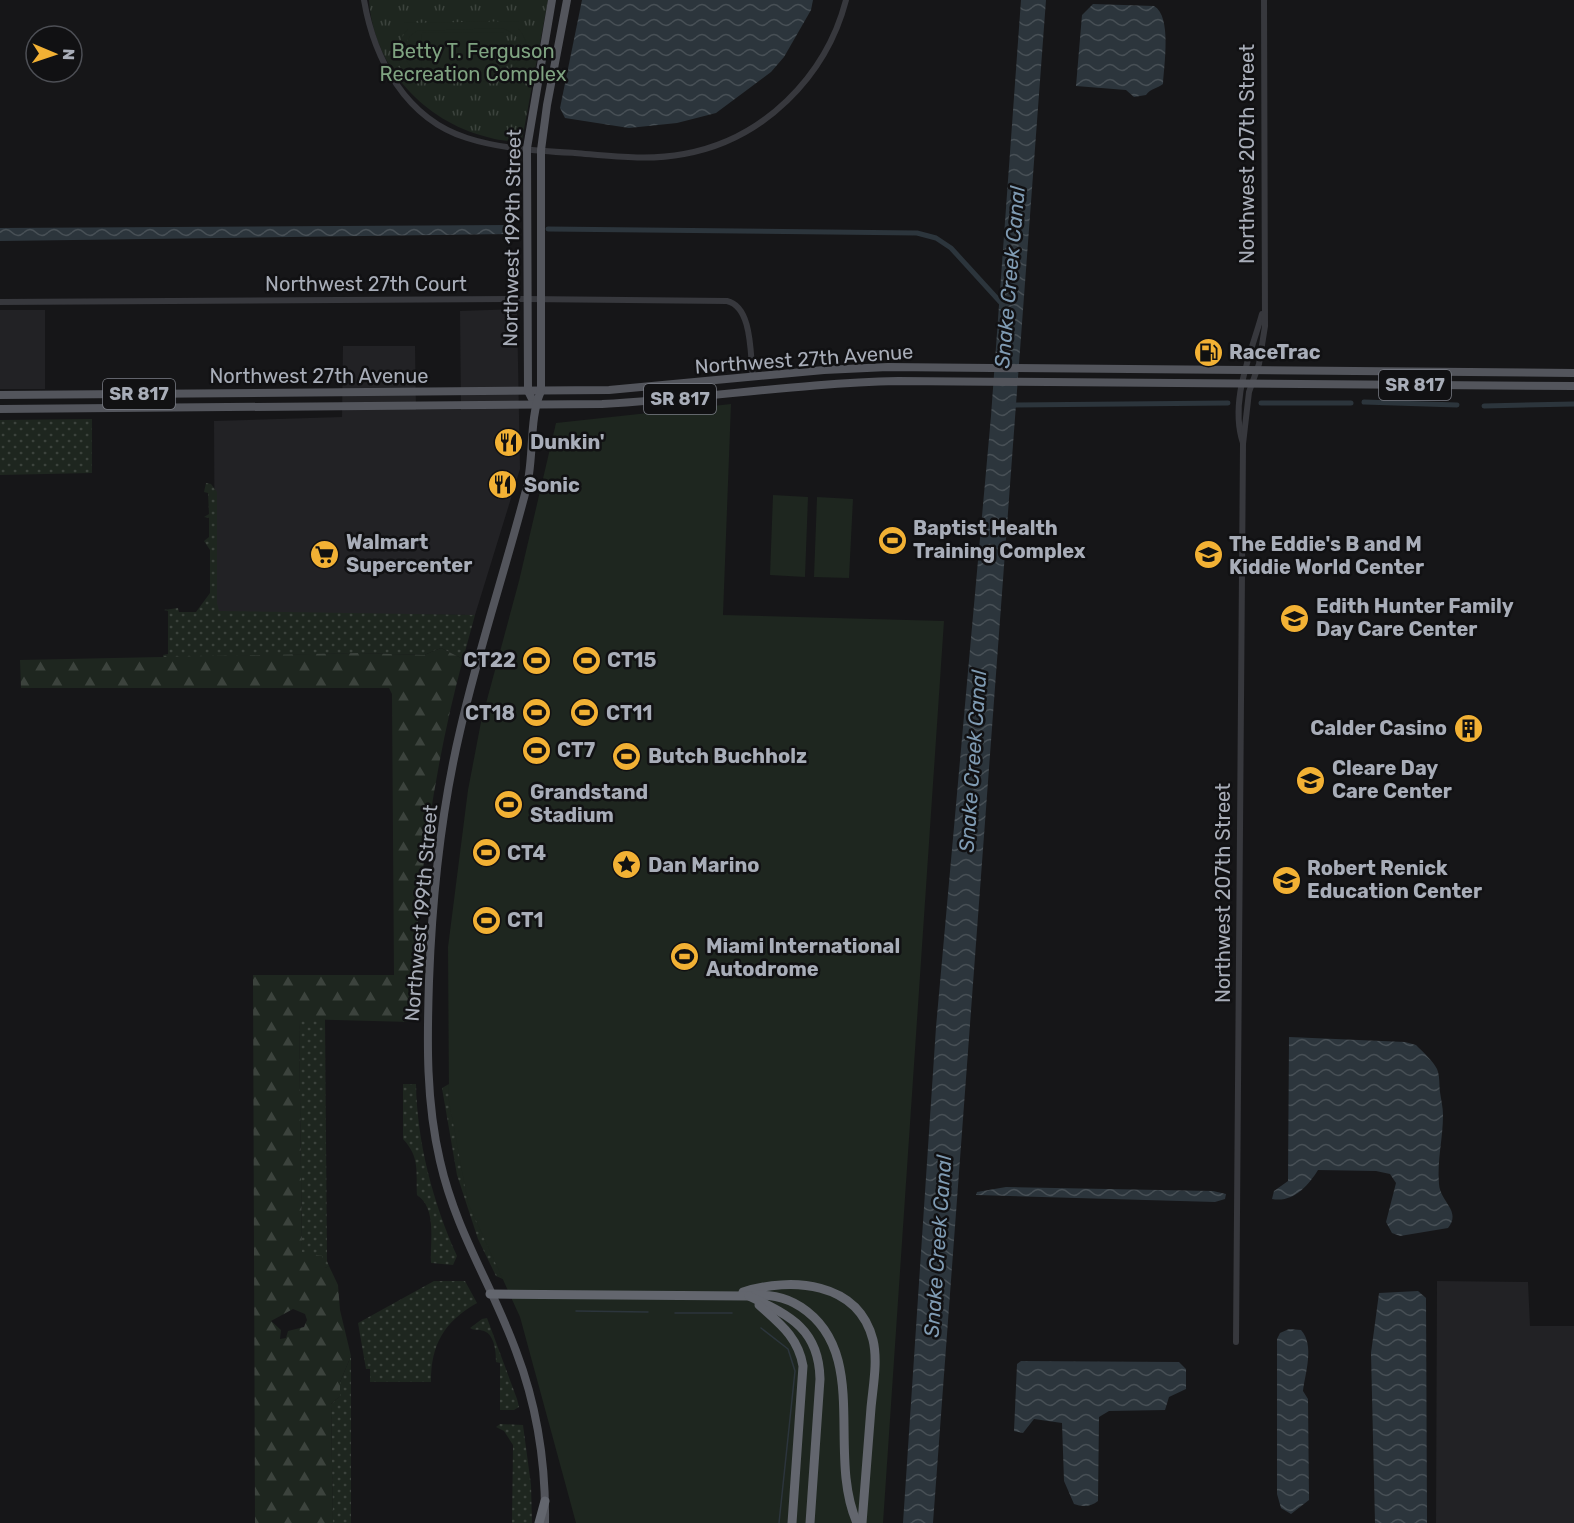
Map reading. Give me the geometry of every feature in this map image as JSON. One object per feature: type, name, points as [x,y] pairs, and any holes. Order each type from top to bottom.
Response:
[{"type":"highway","points":[[732,1295],[766,1285],[814,1286],[834,1292],[860,1313],[869,1329],[875,1354],[862,1523]]},
{"type":"highway","points":[[490,1293],[748,1296],[767,1294],[795,1303],[815,1318],[831,1340],[837,1355],[843,1387],[844,1481],[856,1523]]},
{"type":"highway","points":[[748,1296],[789,1332],[802,1358],[803,1382],[792,1523]]},
{"type":"highway","points":[[748,1296],[777,1308],[793,1319],[808,1336],[817,1355],[820,1379],[810,1523]]},
{"type":"highway","points":[[539,1523],[545,1501]]},
{"type":"main road","name":"Northwest 199th Street","points":[[535,405],[528,391],[527,148],[552,0]]},
{"type":"main road","name":"Northwest 199th Street","points":[[545,1523],[545,1501],[536,1417],[517,1352],[452,1206],[431,1120],[427,1076],[430,954],[436,879],[459,735],[490,614],[527,489],[534,436],[535,405],[541,391],[541,150],[567,0]]},
{"type":"main road","name":"Northwest 27th Avenue","points":[[0,395],[541,391],[680,385],[824,370],[987,367],[1574,373]]},
{"type":"main road","points":[[824,370],[824,384]]},
{"type":"main road","points":[[1357,372],[1357,385]]},
{"type":"main road","name":"Northwest 27th Avenue","points":[[0,409],[535,405],[681,399],[824,384],[1022,382],[1574,386]]},
{"type":"main road","points":[[680,385],[681,399]]},
{"type":"main road","points":[[349,406],[368,400],[374,392]]},
{"type":"street","points":[[363,0],[367,21],[382,62],[400,90],[425,113],[466,138],[541,150],[638,158],[686,154],[717,144],[748,130],[786,103],[802,86],[827,50],[846,0]]},
{"type":"street","name":"Northwest 207th Street","points":[[1236,1342],[1243,444],[1252,384],[1257,370],[1265,326],[1263,309],[1264,0]]},
{"type":"street","name":"Northwest 27th Court","points":[[0,302],[526,299],[732,302],[739,308],[746,321],[753,377]]},
{"type":"street","name":"Northwest 207th Street","points":[[1243,444],[1239,431],[1242,384],[1263,309]]},
{"type":"shaded area","points":[[517,309],[520,469],[475,615],[215,614],[214,421],[342,417],[343,346],[415,346],[416,410],[461,410],[460,311]]},
{"type":"shaded area","points":[[0,310],[45,310],[45,389],[0,389]]},
{"type":"shaded area","points":[[1437,1281],[1528,1282],[1530,1326],[1574,1326],[1574,1523],[1436,1523]]},
{"type":"green space","name":"Betty T. Ferguson Recreation Complex","points":[[369,0],[548,0],[522,140],[496,139],[458,127],[420,101],[390,66],[372,23]]},
{"type":"green space","points":[[521,21],[521,28],[518,28],[526,41],[528,56],[526,63],[517,74],[502,80],[445,82],[412,77],[406,73],[399,61],[400,41],[408,29],[404,29],[404,23]],"holes":[[[502,28],[516,36],[521,49],[520,60],[507,72],[424,75],[411,67],[405,55],[407,42],[417,31]]]},
{"type":"green space","points":[[504,32],[504,70],[422,71],[421,33]]},
{"type":"green space","name":"Miami International Autodrome","points":[[731,404],[723,615],[944,621],[883,1523],[576,1523],[520,1317],[468,1203],[449,1101],[448,947],[468,790],[481,722],[519,581],[556,423]]},
{"type":"green space","points":[[92,419],[92,473],[0,475],[0,420]]},
{"type":"green space","points":[[206,483],[211,484],[217,492],[217,603],[219,611],[475,615],[463,659],[441,648],[424,655],[358,653],[163,658],[163,655],[168,654],[168,611],[164,610],[178,608],[179,612],[196,612],[210,593],[210,550],[204,541],[209,537],[209,518],[204,517],[209,514],[208,493],[204,492]]},
{"type":"green space","points":[[773,495],[808,497],[805,577],[770,575]]},
{"type":"green space","points":[[817,497],[853,499],[849,578],[814,577]]},
{"type":"green space","points":[[441,648],[463,659],[442,749],[427,839],[421,884],[411,1022],[299,1019],[302,1252],[322,1256],[325,1268],[329,1266],[338,1285],[340,1310],[351,1356],[340,1382],[340,1396],[331,1404],[333,1523],[255,1523],[253,975],[394,975],[392,694],[389,688],[21,688],[20,660],[358,653],[424,655]],"holes":[[[293,1309],[305,1314],[307,1320],[304,1327],[288,1331],[286,1338],[280,1339],[281,1330],[271,1321]]]},
{"type":"green space","points":[[299,1019],[325,1019],[327,1261],[329,1266],[325,1268],[302,1252]]},
{"type":"green space","points":[[403,1084],[416,1084],[423,1150],[434,1194],[457,1256],[453,1265],[431,1263],[430,1217],[423,1201],[417,1195],[415,1159],[403,1139]]},
{"type":"green space","points":[[449,1084],[505,1280],[496,1276],[478,1239],[457,1175],[442,1088]]},
{"type":"green space","points":[[434,1281],[465,1281],[477,1303],[456,1318],[442,1335],[434,1356],[431,1382],[370,1382],[370,1369],[366,1369],[358,1323]]},
{"type":"green space","points":[[487,1318],[517,1399],[519,1407],[514,1410],[500,1410],[500,1363],[496,1362],[491,1336],[484,1331],[470,1328]]},
{"type":"green space","points":[[351,1356],[351,1523],[333,1523],[331,1404],[340,1396],[340,1382]]},
{"type":"green space","points":[[500,1424],[523,1425],[531,1485],[532,1523],[512,1523],[513,1445],[504,1431],[496,1427]]},
{"type":"water","points":[[582,0],[813,0],[811,10],[784,57],[771,72],[716,113],[677,123],[629,128],[565,118],[560,108]]},
{"type":"water","name":"Snake Creek Canal","points":[[1021,0],[1046,0],[933,1523],[903,1523],[936,1027],[991,416]]},
{"type":"water","points":[[1093,4],[1154,6],[1160,11],[1166,42],[1163,84],[1146,95],[1134,97],[1126,90],[1076,86],[1082,15]]},
{"type":"water","points":[[516,225],[516,234],[0,241],[0,228]]},
{"type":"water","points":[[1289,1037],[1405,1042],[1416,1045],[1435,1066],[1439,1077],[1443,1109],[1439,1184],[1453,1216],[1448,1228],[1400,1236],[1392,1233],[1386,1222],[1396,1183],[1390,1174],[1376,1171],[1318,1170],[1310,1182],[1293,1196],[1280,1200],[1272,1199],[1274,1191],[1288,1181]]},
{"type":"water","points":[[1006,1187],[1213,1191],[1226,1194],[1225,1199],[1215,1202],[976,1195],[977,1192]]},
{"type":"water","points":[[1418,1291],[1426,1298],[1427,1523],[1375,1523],[1371,1353],[1379,1293]]},
{"type":"water","points":[[1289,1329],[1301,1330],[1308,1343],[1303,1391],[1308,1399],[1309,1500],[1291,1514],[1281,1508],[1277,1494],[1277,1339],[1280,1333]]},
{"type":"water","points":[[1021,1361],[1179,1362],[1186,1369],[1186,1389],[1169,1397],[1165,1410],[1109,1411],[1099,1417],[1098,1501],[1080,1506],[1074,1504],[1064,1481],[1062,1423],[1034,1419],[1023,1433],[1014,1431],[1017,1364]]},
{"type":"waterway","points":[[548,229],[917,233],[936,238],[951,248],[1003,305]]},
{"type":"waterway","points":[[1364,402],[1457,405]]},
{"type":"waterway","points":[[1010,405],[1228,403]]},
{"type":"waterway","points":[[1261,403],[1351,403]]},
{"type":"waterway","points":[[1484,406],[1574,404]]},
{"type":"waterway","points":[[576,1311],[648,1312]]},
{"type":"waterway","points":[[675,1313],[732,1313]]},
{"type":"waterway","points":[[761,1328],[788,1349],[795,1371],[779,1523]]},
{"type":"place","name":"RaceTrac","points":[[1208,352]]},
{"type":"place","name":"Dunkin'","points":[[509,442]]},
{"type":"place","name":"Sonic","points":[[503,485]]},
{"type":"place","name":"Baptist Health Training Complex","points":[[892,540]]},
{"type":"place","name":"Walmart Supercenter","points":[[325,554]]},
{"type":"place","name":"The Eddie's B and M Kiddie World Center","points":[[1208,555]]},
{"type":"place","name":"Edith Hunter Family Day Care Center","points":[[1295,618]]},
{"type":"place","name":"CT22","points":[[537,660]]},
{"type":"place","name":"CT15","points":[[586,660]]},
{"type":"place","name":"CT18","points":[[536,713]]},
{"type":"place","name":"CT11","points":[[585,713]]},
{"type":"place","name":"Calder Casino","points":[[1468,728]]},
{"type":"place","name":"CT7","points":[[536,750]]},
{"type":"place","name":"Butch Buchholz","points":[[627,756]]},
{"type":"place","name":"Cleare Day Care Center","points":[[1311,780]]},
{"type":"place","name":"Grandstand Stadium","points":[[509,804]]},
{"type":"place","name":"CT4","points":[[486,853]]},
{"type":"place","name":"Dan Marino","points":[[627,865]]},
{"type":"place","name":"Robert Renick Education Center","points":[[1286,880]]},
{"type":"place","name":"CT1","points":[[486,920]]},
{"type":"place","name":"Miami International Autodrome","points":[[685,957]]}]
